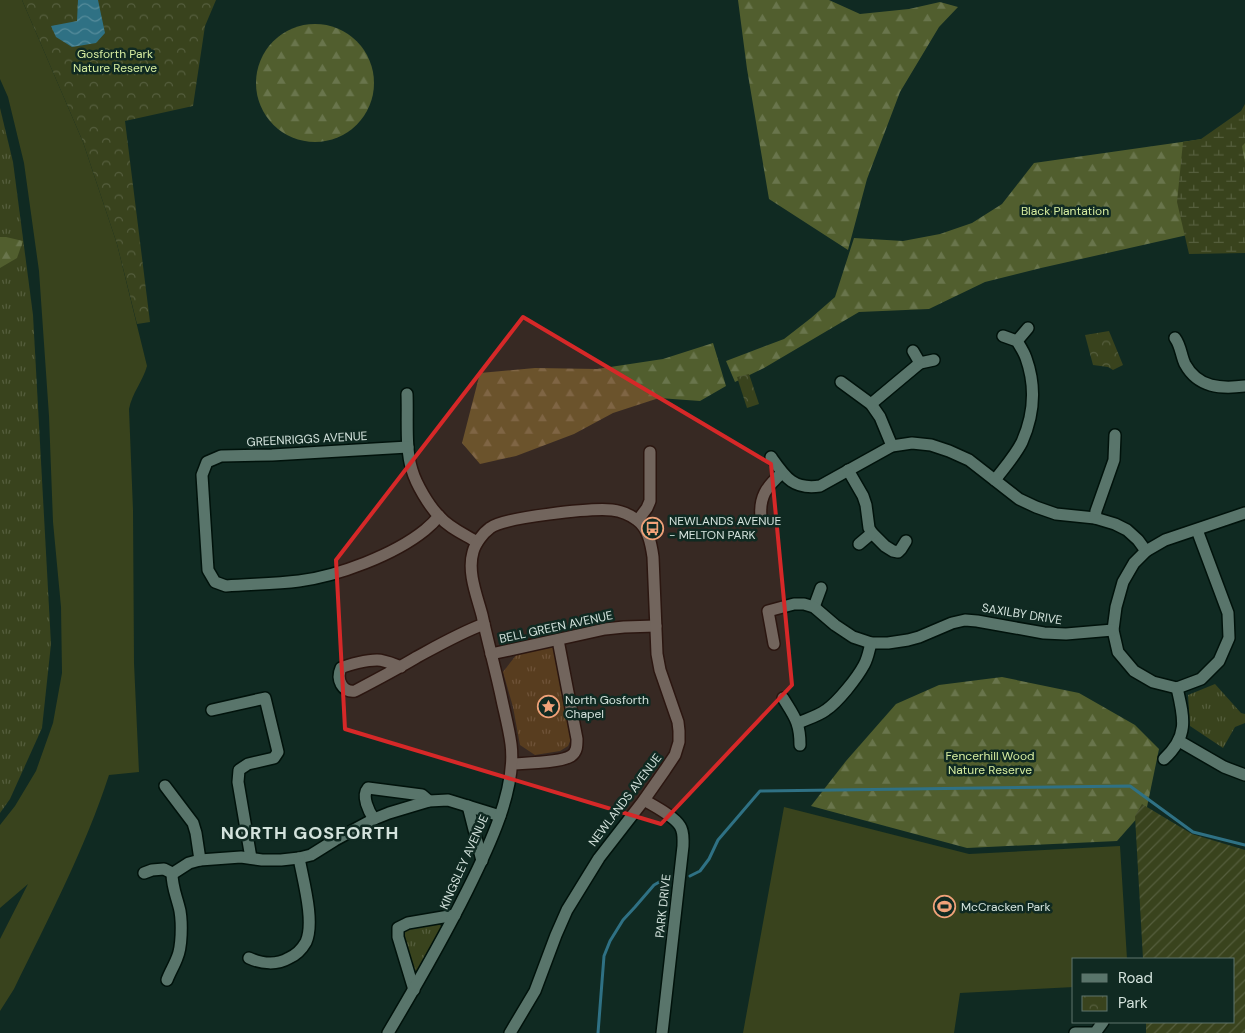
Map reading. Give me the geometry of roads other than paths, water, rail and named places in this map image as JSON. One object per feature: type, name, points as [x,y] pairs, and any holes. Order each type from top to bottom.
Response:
[{"type":"street","points":[[1017,341],[1028,328]]},
{"type":"street","points":[[995,480],[1021,443],[1030,421],[1033,404],[1032,381],[1026,357],[1017,341],[1003,336]]},
{"type":"street","points":[[1180,341],[1185,364],[1194,377],[1210,386],[1227,388],[1245,386]]},
{"type":"street","points":[[913,351],[920,363]]},
{"type":"street","points":[[871,404],[920,363],[934,360]]},
{"type":"street","points":[[841,382],[871,404],[880,417],[892,446]]},
{"type":"street","points":[[407,394],[408,447],[412,470],[422,493],[439,516],[477,542],[490,527],[521,518],[592,510],[612,510],[626,513],[638,520],[650,501],[650,452]]},
{"type":"street","points":[[1095,518],[1114,460],[1115,435]]},
{"type":"street","points":[[771,457],[782,473],[791,481],[809,488],[820,486],[830,481],[892,446],[912,443],[931,445],[969,460],[1018,499],[1036,507],[1056,514],[1095,518],[1115,524],[1127,530],[1146,551]]},
{"type":"street","name":"GREENRIGGS AVENUE","points":[[408,447],[221,456],[207,462],[202,475],[208,570],[215,582],[226,586],[300,581],[329,575],[371,561],[408,542],[426,530],[439,516]]},
{"type":"street","points":[[848,470],[863,496],[869,528],[872,533],[893,551],[898,552],[902,549],[906,541]]},
{"type":"street","points":[[761,518],[760,508],[766,489],[782,473]]},
{"type":"street","points":[[1197,530],[1228,613],[1229,638],[1219,662],[1201,679],[1177,688],[1153,682],[1134,671],[1118,652],[1113,630],[1116,607],[1123,582],[1134,563],[1146,551],[1165,540],[1245,513]]},
{"type":"street","name":"NEWLANDS AVENUE","points":[[510,1033],[535,991],[566,910],[599,858],[644,800],[675,755],[679,742],[680,731],[678,722],[660,670],[656,648],[651,542],[646,530],[638,520]]},
{"type":"street","points":[[859,544],[872,533]]},
{"type":"street","name":"KINGSLEY AVENUE","points":[[388,1033],[455,915],[482,861],[500,816],[509,784],[512,746],[492,654],[472,577],[471,563],[477,542]]},
{"type":"street","points":[[774,644],[768,611],[794,604],[814,607],[820,588]]},
{"type":"street","name":"SAXILBY DRIVE","points":[[814,607],[852,637],[871,642],[888,643],[908,640],[965,620],[1044,633],[1066,634],[1113,630]]},
{"type":"street","points":[[401,666],[374,660],[348,666],[342,668],[339,674],[340,681],[345,690],[350,692],[356,691],[466,630],[484,624]]},
{"type":"street","name":"BELL GREEN AVENUE","points":[[492,654],[605,629],[656,626]]},
{"type":"street","points":[[512,764],[559,760],[571,756],[577,749],[577,739],[558,640]]},
{"type":"street","points":[[798,724],[826,710],[836,701],[865,664],[871,642]]},
{"type":"street","points":[[1164,759],[1172,751],[1183,729],[1183,714],[1177,688]]},
{"type":"street","points":[[212,710],[265,698],[278,752],[274,758],[248,764],[239,770],[238,782],[251,858]]},
{"type":"street","points":[[783,698],[798,724],[800,745]]},
{"type":"street","points":[[1178,741],[1224,768],[1245,775]]},
{"type":"street","points":[[165,786],[193,824],[200,860]]},
{"type":"street","points":[[374,819],[369,812],[365,795],[368,788],[422,795],[429,801]]},
{"type":"street","points":[[172,873],[189,863],[200,860],[241,857],[281,860],[311,855],[374,819],[429,801],[448,800],[500,816]]},
{"type":"street","name":"PARK DRIVE","points":[[644,800],[680,826],[683,835],[662,1033]]},
{"type":"street","points":[[468,806],[482,861]]},
{"type":"street","points":[[249,958],[257,962],[283,962],[296,954],[306,943],[309,916],[300,858]]},
{"type":"street","points":[[144,873],[164,869],[172,873]]},
{"type":"street","points":[[168,980],[177,958],[180,941],[180,912],[173,889],[172,873]]},
{"type":"street","points":[[414,990],[398,937],[398,928],[408,923],[455,915]]},
{"type":"street","points":[[1075,1033],[1095,1033]]},
{"type":"water","points":[[78,0],[98,0],[105,33],[96,43],[72,47],[56,37],[51,26],[77,21]]},
{"type":"waterway","points":[[690,876],[700,871],[709,859],[718,840],[760,791],[1130,786],[1193,832],[1245,845]]},
{"type":"waterway","points":[[598,1033],[604,956],[610,941],[623,920],[654,885],[668,877]]},
{"type":"place","name":"NEWLANDS AVENUE - MELTON PARK","points":[[653,528]]},
{"type":"place","name":"North Gosforth Chapel","points":[[549,707]]},
{"type":"place","name":"McCracken Park","points":[[945,907]]},
{"type":"district","name":"NORTH GOSFORTH","points":[[310,833]]},
{"type":"park label","name":"Gosforth Park Nature Reserve","points":[[115,61]]},
{"type":"park label","name":"Black Plantation","points":[[1065,211]]},
{"type":"park label","name":"Fencerhill Wood Nature Reserve","points":[[990,763]]}]
